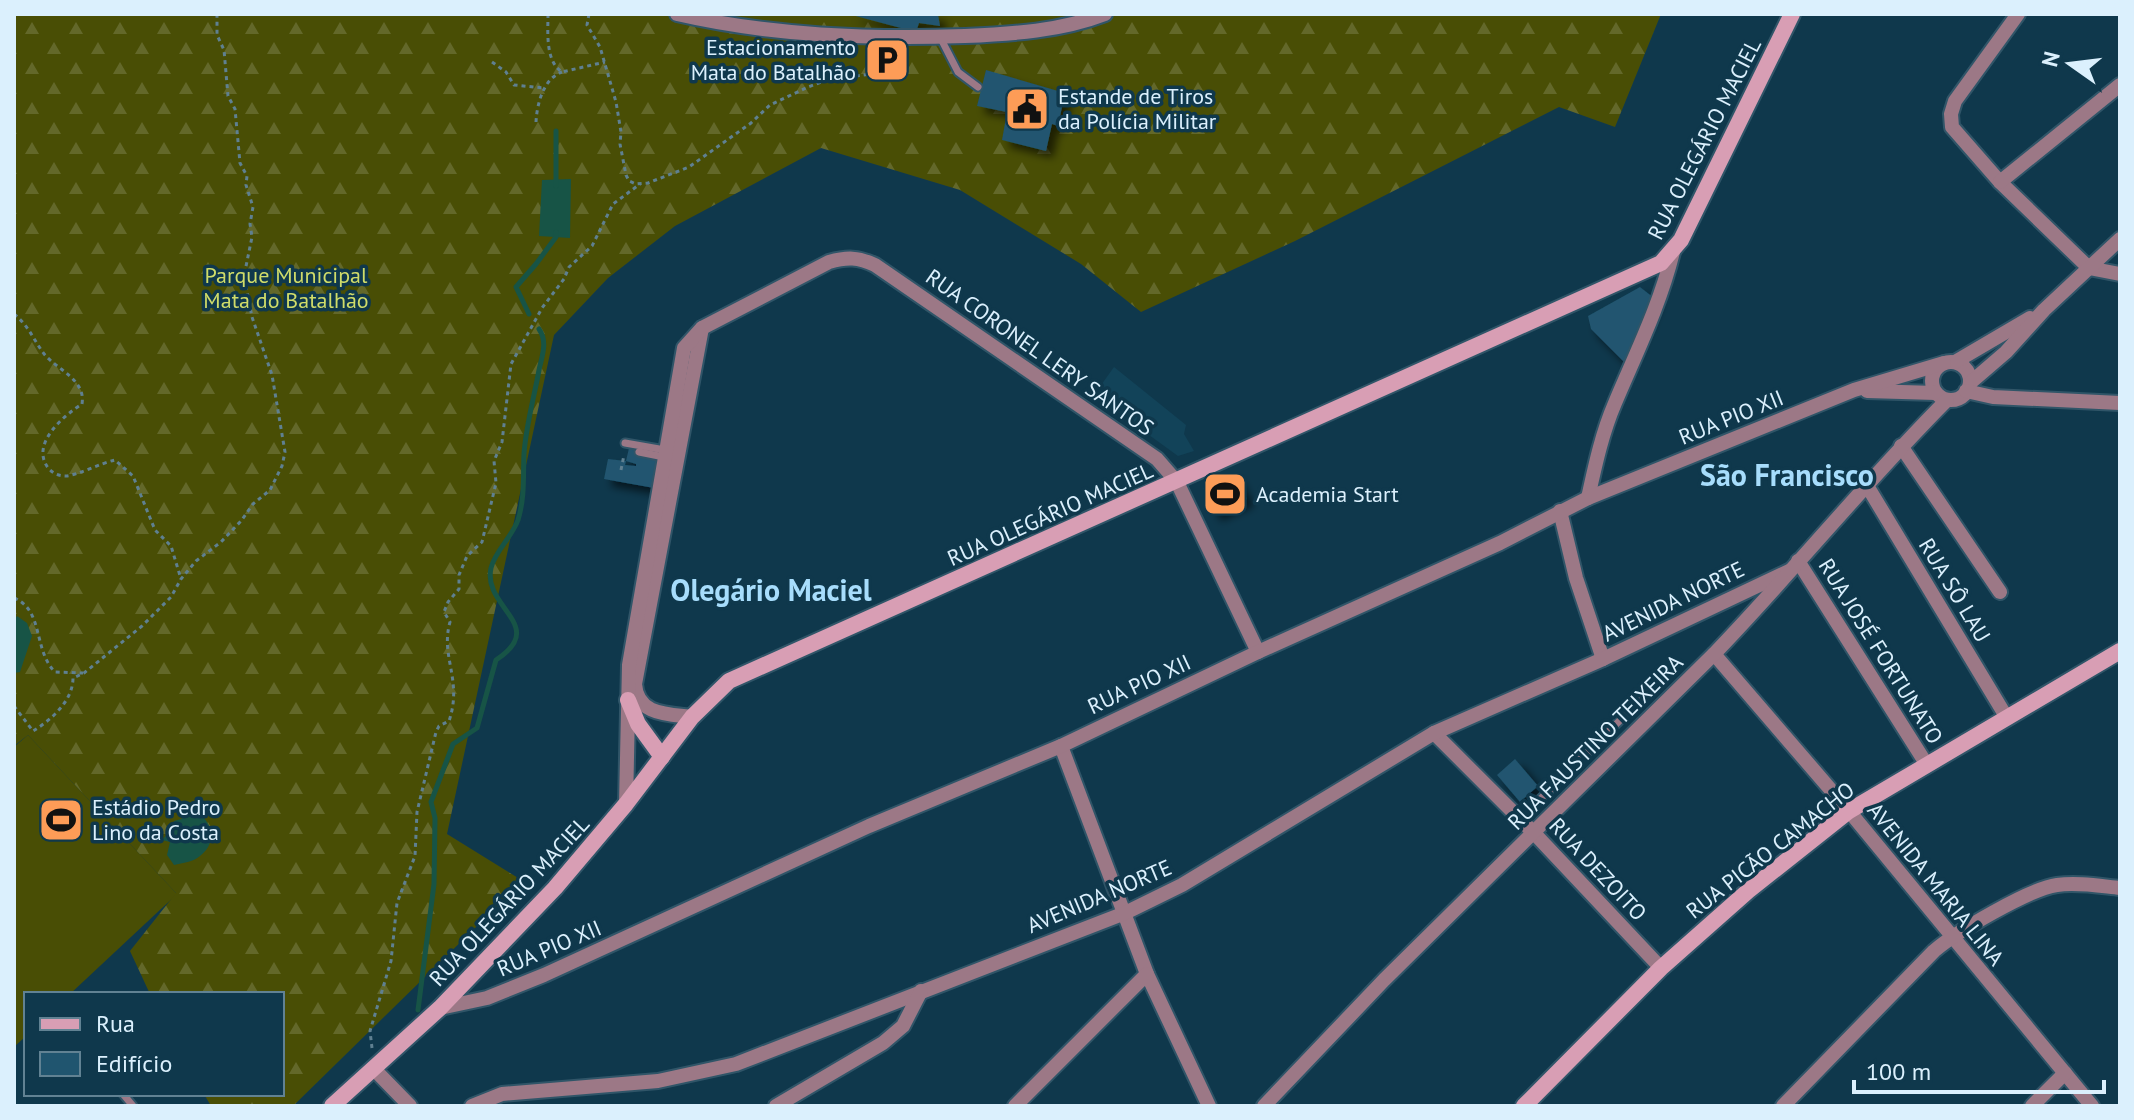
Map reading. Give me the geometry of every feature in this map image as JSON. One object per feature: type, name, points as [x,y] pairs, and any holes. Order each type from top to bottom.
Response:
[{"type":"street","points":[[677,14],[791,33],[912,38],[1041,30],[1105,14]]},
{"type":"street","name":"RUA OLEGÁRIO MACIEL","points":[[332,1106],[440,1008],[555,888],[626,804],[692,717],[729,681],[1661,263],[1673,252],[1713,178],[1792,14]]},
{"type":"street","points":[[2018,14],[1955,101],[1951,114],[1952,127],[2000,182],[2089,268],[2120,274]]},
{"type":"street","points":[[2000,182],[2120,85]]},
{"type":"street","points":[[2044,310],[1949,362],[1933,374],[1933,387],[1941,396],[1960,398],[2044,310],[2120,239]]},
{"type":"street","points":[[1588,498],[1596,459],[1614,405],[1655,309],[1673,252]]},
{"type":"street","name":"RUA CORONEL LERY SANTOS","points":[[702,328],[829,262],[847,257],[860,258],[887,273],[1157,459],[1177,482],[1258,652]]},
{"type":"street","points":[[626,804],[634,627],[684,348],[702,328]]},
{"type":"street","points":[[662,757],[638,724],[632,690],[702,328]]},
{"type":"street","points":[[1949,362],[1968,371],[1968,387]]},
{"type":"street","name":"RUA PIO XII","points":[[440,1008],[487,998],[544,975],[869,826],[1061,746],[1258,652],[1500,543],[1588,498],[1854,390],[1949,362]]},
{"type":"street","points":[[1968,387],[1993,397],[2120,403]]},
{"type":"street","name":"RUA PIO XII","points":[[1854,390],[1941,396]]},
{"type":"street","name":"RUA FAUSTINO TEIXEIRA","points":[[1264,1106],[1384,980],[1714,654],[1901,446],[1941,396]]},
{"type":"street","points":[[1901,446],[2000,592]]},
{"type":"street","name":"RUA SÔ LAU","points":[[1866,484],[2007,718]]},
{"type":"street","points":[[1560,511],[1576,578],[1603,659]]},
{"type":"street","name":"AVENIDA NORTE","points":[[472,1106],[502,1094],[658,1081],[736,1064],[1125,913],[1182,885],[1434,733],[1603,659],[1793,566]]},
{"type":"street","name":"RUA JOSÉ FORTUNATO","points":[[1793,566],[1927,765]]},
{"type":"street","name":"RUA PICÃO CAMACHO","points":[[1524,1106],[1661,968],[1736,901],[1849,811],[2120,651]]},
{"type":"street","name":"AVENIDA MARIA LINA","points":[[1714,654],[1849,811],[2092,1106]]},
{"type":"street","points":[[632,690],[641,703],[652,711],[692,717]]},
{"type":"street","name":"RUA DEZOITO","points":[[1434,733],[1534,833],[1661,968]]},
{"type":"street","points":[[1061,746],[1147,974],[1209,1106]]},
{"type":"street","points":[[1783,1106],[1950,937],[2014,902],[2056,885],[2120,888]]},
{"type":"street","points":[[1015,1106],[1147,974]]},
{"type":"street","points":[[781,1105],[883,1043],[903,1026],[921,991]]},
{"type":"street","points":[[373,1068],[410,1106]]},
{"type":"street","points":[[2032,1106],[2065,1073]]},
{"type":"lane","points":[[940,37],[958,72],[978,87]]},
{"type":"lane","points":[[625,443],[664,453]]},
{"type":"lane","points":[[639,452],[664,453]]},
{"type":"lane","points":[[1520,819],[1670,671]]},
{"type":"path","points":[[14,706],[33,731],[57,713],[73,691],[73,678],[84,673],[171,597],[196,561],[270,490],[282,466],[285,452],[272,375],[252,317],[244,276],[252,237],[250,224],[253,207],[246,185],[247,176],[240,163],[235,109],[228,96],[224,50],[217,35],[217,14]]},
{"type":"path","points":[[548,14],[550,55],[562,72]]},
{"type":"path","points":[[589,14],[587,25],[605,62],[616,102],[626,175],[629,181],[640,184]]},
{"type":"path","points":[[373,1068],[370,1031],[391,961],[394,915],[415,856],[417,812],[436,732],[439,726],[449,721],[454,706],[456,693],[448,637],[450,622],[444,612],[459,589],[459,575],[467,556],[482,542],[496,483],[494,461],[502,442],[511,364],[569,267],[592,246],[613,204],[640,184],[689,167],[751,123],[770,105],[830,79],[896,68],[912,38]]},
{"type":"path","points":[[492,62],[506,72],[514,85],[545,87]]},
{"type":"path","points":[[536,122],[545,87],[555,75],[605,62]]},
{"type":"path","points":[[14,314],[30,330],[42,351],[76,382],[83,395],[82,404],[72,410],[46,438],[42,450],[44,462],[54,473],[67,476],[115,460],[133,476],[155,530],[171,546],[181,579]]},
{"type":"path","points":[[621,470],[625,443]]},
{"type":"path","points":[[14,598],[30,611],[47,663],[55,672],[84,673]]},
{"type":"shaded area","points":[[571,179],[570,238],[539,236],[542,180]]},
{"type":"shaded area","points":[[1114,367],[1186,425],[1184,434],[1194,451],[1178,456],[1094,395]]},
{"type":"shaded area","points":[[17,616],[27,623],[32,636],[20,672],[14,673],[14,621]]},
{"type":"shaded area","points":[[191,809],[208,823],[210,843],[197,858],[174,865],[167,855],[170,842],[162,840],[174,821],[181,819]]},
{"type":"green space","name":"Parque Municipal Mata do Batalhão","points":[[14,14],[1661,14],[1615,127],[1559,107],[1295,241],[1141,312],[1081,264],[960,190],[821,148],[675,226],[608,278],[554,335],[447,834],[523,881],[293,1106],[211,1106],[205,1096],[284,1096],[284,992],[149,992],[130,951],[176,893],[28,735],[14,746]]},
{"type":"green space","name":"Estádio Pedro Lino da Costa","points":[[28,735],[177,894],[72,992],[24,992],[24,1038],[14,1047],[14,747]]},
{"type":"building","points":[[848,14],[938,14],[940,26],[919,23],[916,32]]},
{"type":"building","name":"Estande de Tiros da Polícia Militar","points":[[986,70],[1065,93],[1058,126],[1052,124],[1046,151],[1002,140],[1007,112],[977,106]]},
{"type":"building","points":[[1640,287],[1654,298],[1624,362],[1591,329],[1588,316]]},
{"type":"building","points":[[629,448],[660,459],[654,488],[604,479],[608,459],[626,461]]},
{"type":"building","name":"Academia Start","points":[[1234,473],[1247,499],[1214,514],[1203,488]]},
{"type":"building","points":[[1515,759],[1538,786],[1520,802],[1497,775]]},
{"type":"waterway","points":[[556,131],[556,186]]},
{"type":"waterway","points":[[529,314],[516,287],[556,237],[556,232]]},
{"type":"waterway","points":[[418,1010],[434,884],[435,818],[431,802],[453,744],[477,728],[496,660],[511,648],[516,636],[515,626],[495,594],[491,568],[520,512],[526,433],[544,349],[539,329]]},
{"type":"place","name":"Estacionamento Mata do Batalhão","points":[[887,60]]},
{"type":"place","name":"Estande de Tiros da Polícia Militar","points":[[1027,109]]},
{"type":"place","name":"Academia Start","points":[[1225,494]]},
{"type":"place","name":"Estádio Pedro Lino da Costa","points":[[61,820]]},
{"type":"district","name":"São Francisco","points":[[1787,474]]},
{"type":"district","name":"Olegário Maciel","points":[[771,589]]}]
